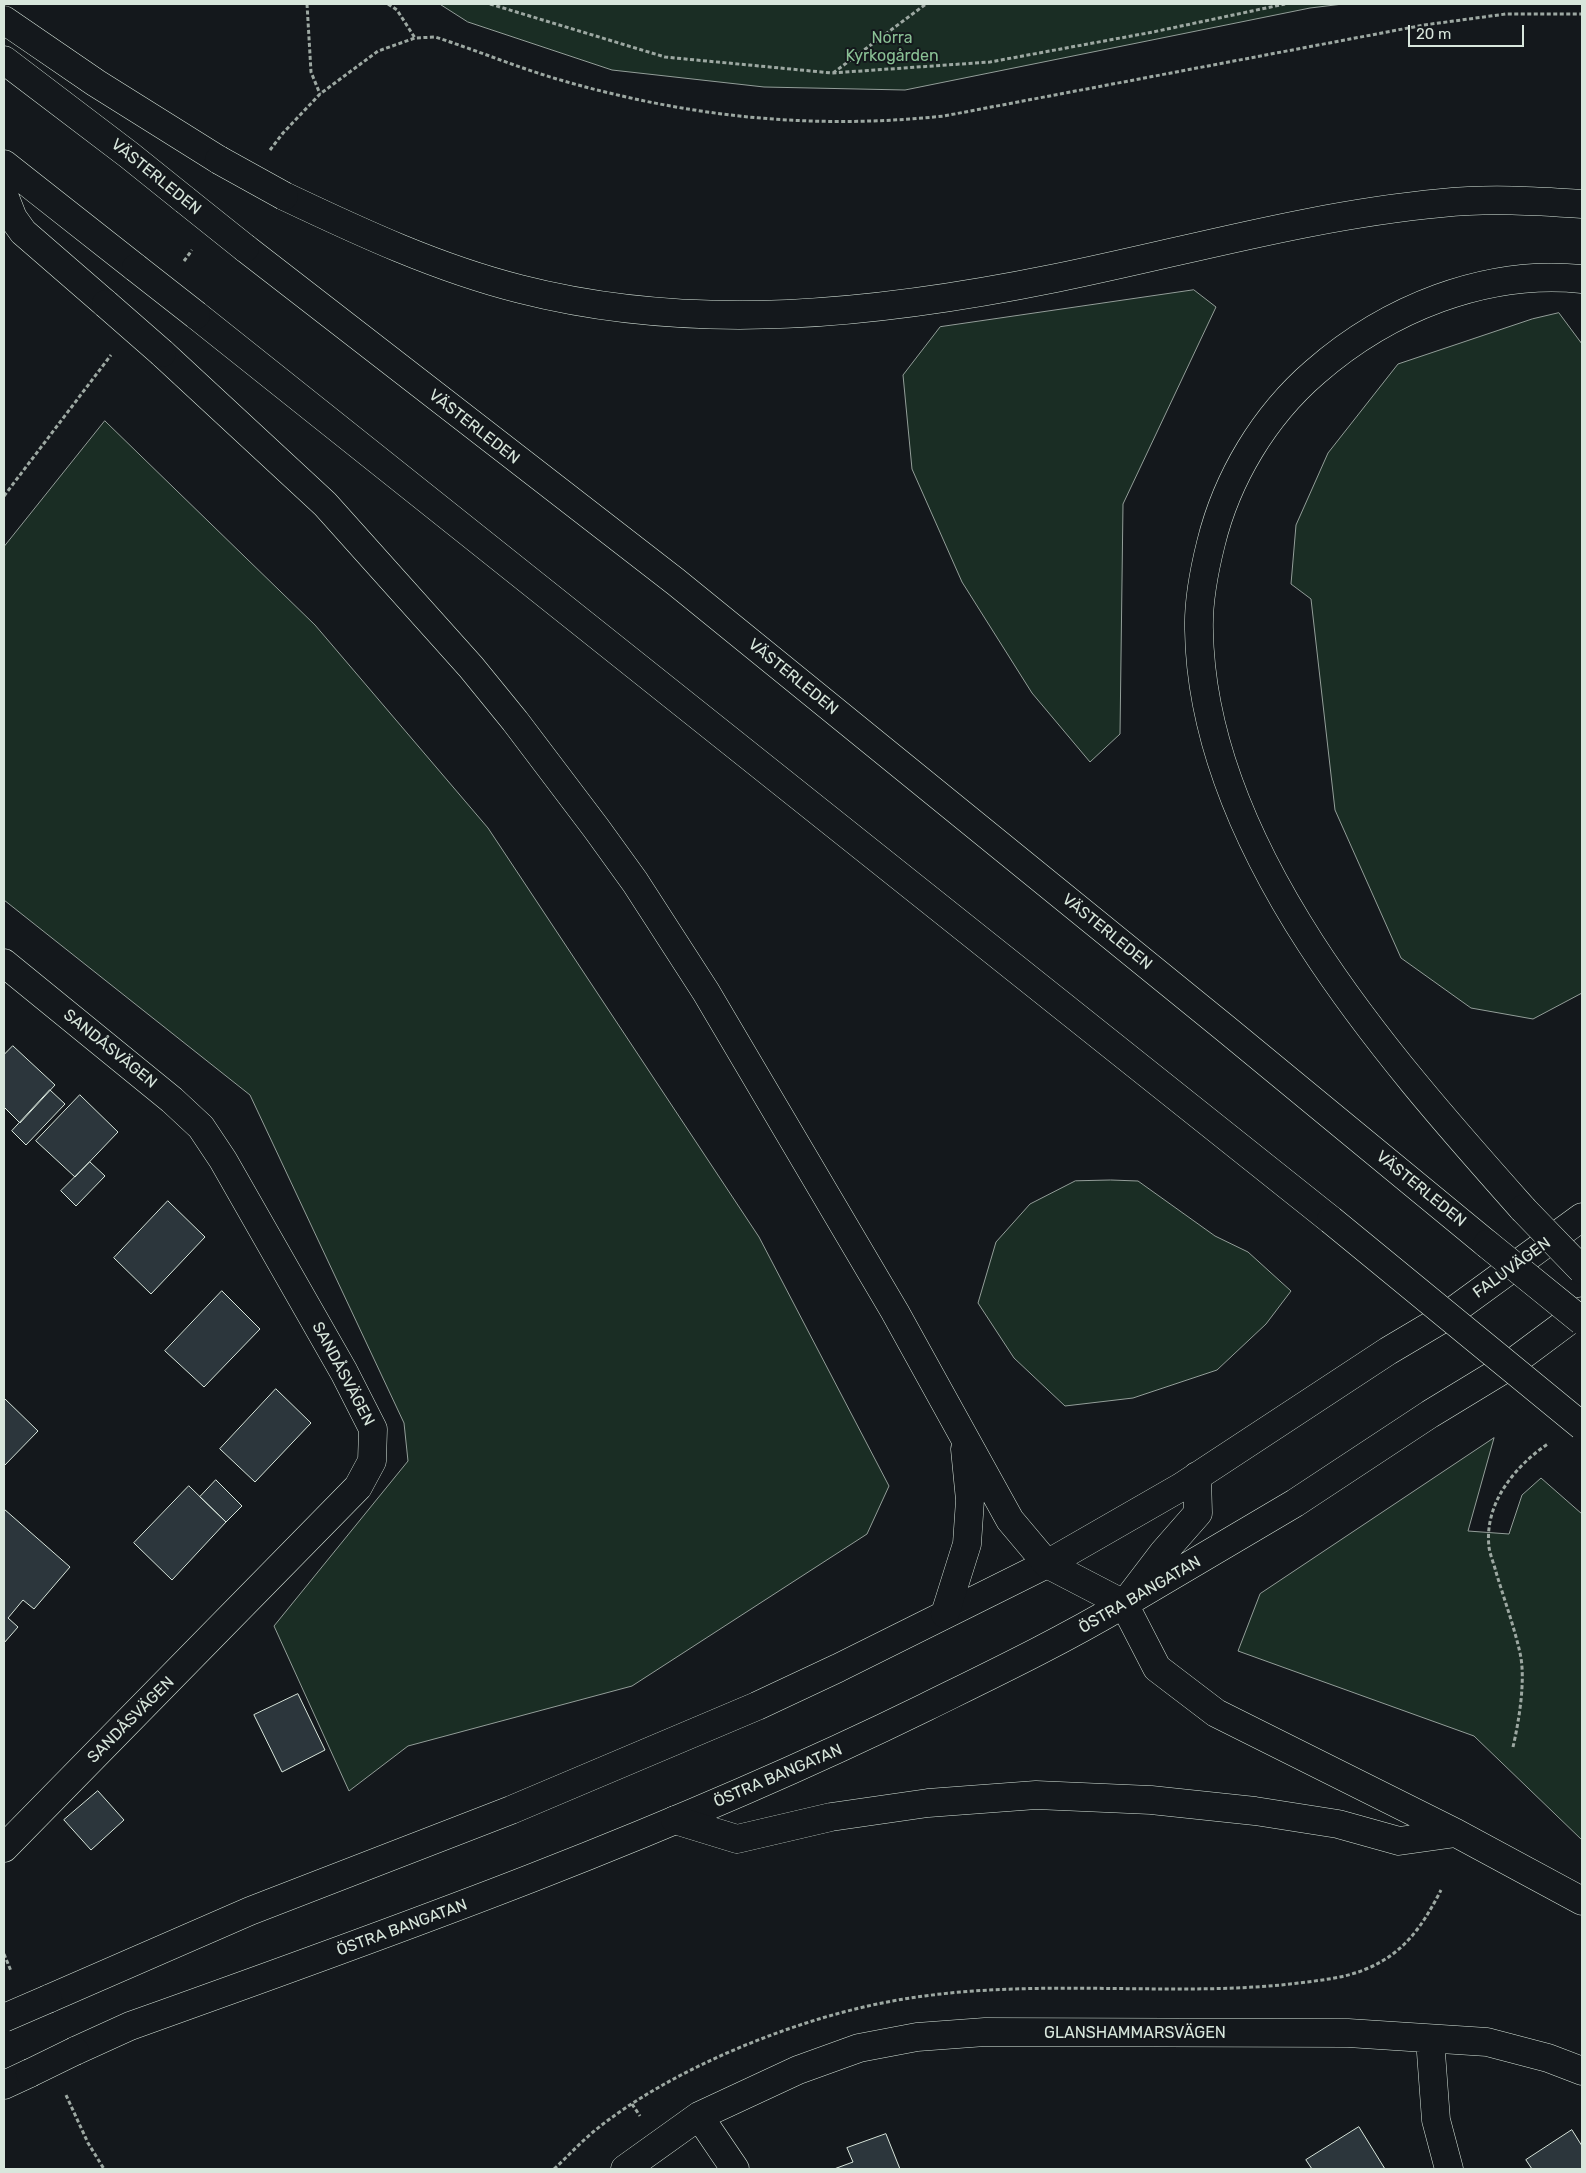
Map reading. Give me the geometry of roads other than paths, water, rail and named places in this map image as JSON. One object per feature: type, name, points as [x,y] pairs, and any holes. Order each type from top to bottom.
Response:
[{"type":"main road","points":[[4,20],[96,83],[219,160],[284,196],[360,232],[414,255],[461,272],[519,289],[578,302],[637,310],[697,315],[816,314],[936,300],[1054,279],[1338,217],[1392,208],[1446,202],[1498,200],[1582,204]]},
{"type":"main road","name":"VÄSTERLEDEN","points":[[4,60],[676,582],[1226,1029],[1487,1244],[1578,1314]]},
{"type":"main road","points":[[4,164],[1331,1220],[1498,1361],[1582,1426]]},
{"type":"main road","points":[[4,195],[13,218],[23,232],[162,353],[325,504],[471,667],[515,721],[634,882],[706,992],[890,1304],[1010,1520],[1048,1564],[1124,1604],[1157,1668],[1216,1713],[1456,1833],[1582,1901]]},
{"type":"main road","points":[[1582,279],[1518,280],[1479,286],[1430,301],[1369,331],[1340,350],[1300,385],[1266,425],[1234,479],[1216,522],[1203,575],[1199,628],[1202,680],[1212,733],[1228,785],[1252,838],[1280,891],[1323,960],[1390,1053],[1434,1109],[1523,1209],[1582,1270]]},
{"type":"main road","name":"SANDÅSVÄGEN","points":[[4,964],[114,1051],[201,1127],[223,1160],[344,1372],[373,1429],[372,1461],[358,1487],[292,1552],[226,1624],[4,1848]]},
{"type":"main road","name":"FALUVÄGEN","points":[[1197,1476],[1388,1351],[1442,1319],[1582,1217]]},
{"type":"main road","points":[[1498,1361],[1578,1314]]},
{"type":"main road","name":"ÖSTRA BANGATAN","points":[[4,2085],[130,2026],[472,1902],[827,1756],[1020,1662],[1124,1604],[1295,1503],[1430,1414],[1498,1361]]},
{"type":"main road","points":[[945,1614],[967,1544],[970,1500],[964,1438]]},
{"type":"main road","points":[[4,2018],[250,1912],[511,1810],[748,1710],[838,1668],[1048,1564],[1197,1476],[1198,1513],[1163,1553],[1124,1604]]},
{"type":"main road","points":[[675,1820],[737,1839],[850,1814],[928,1803],[1036,1795],[1151,1800],[1255,1811],[1338,1824],[1399,1841],[1456,1833]]},
{"type":"main road","name":"GLANSHAMMARSVÄGEN","points":[[625,2169],[699,2116],[807,2067],[858,2048],[917,2037],[985,2032],[1348,2033],[1487,2042],[1548,2058],[1582,2071]]},
{"type":"main road","points":[[1430,2039],[1436,2120],[1449,2169]]},
{"type":"main road","points":[[699,2116],[735,2169]]},
{"type":"park label","name":"Norra Kyrkogården","points":[[892,47]]}]
